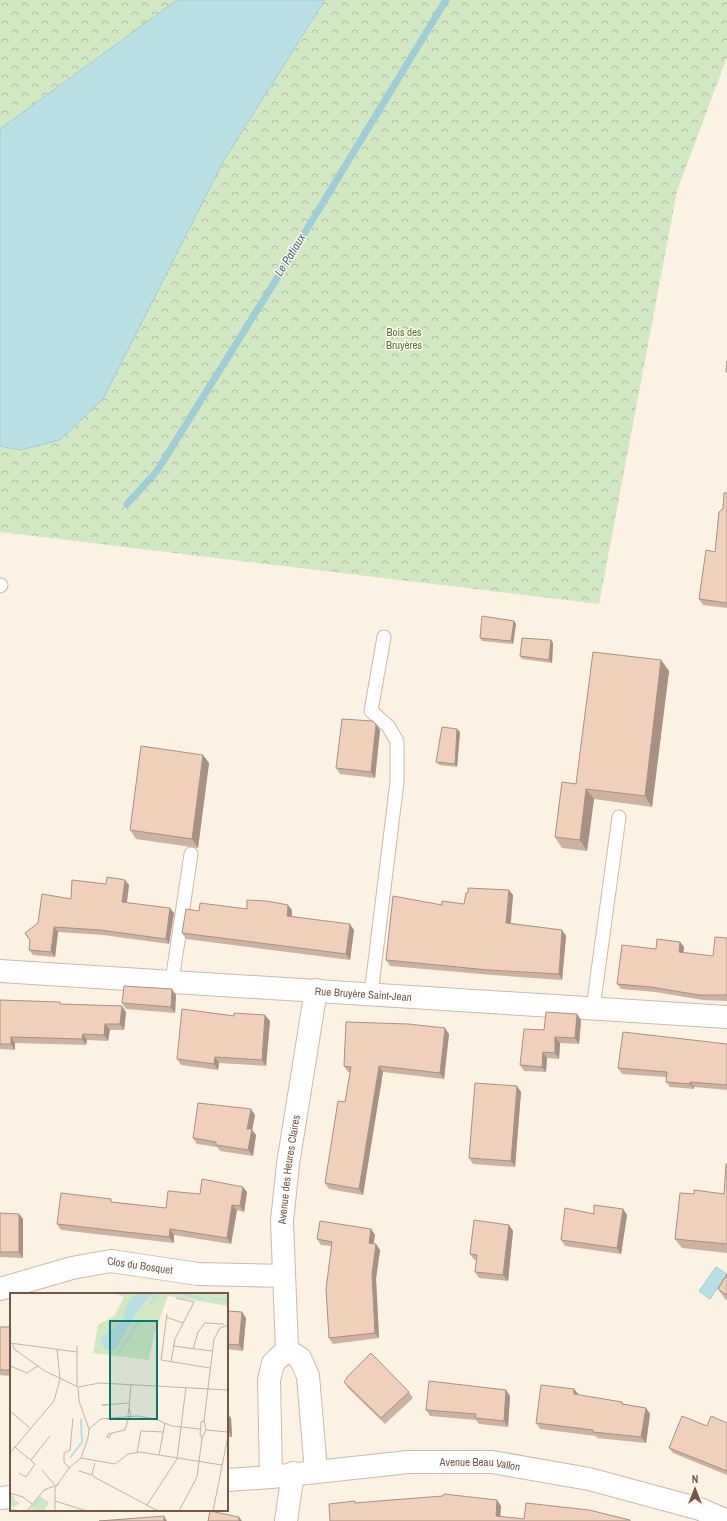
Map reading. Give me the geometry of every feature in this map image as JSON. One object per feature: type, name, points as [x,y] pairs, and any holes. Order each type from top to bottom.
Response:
[{"type":"street","name":"Rue Bruyère Saint-Jean","points":[[0,971],[727,1017]]},
{"type":"street","name":"Avenue des Heures Claires","points":[[287,1350],[282,1221],[288,1164],[316,990]]},
{"type":"street","name":"Clos du Bosquet","points":[[0,1289],[72,1268],[111,1261],[198,1274],[284,1276]]},
{"type":"street","points":[[271,1477],[269,1380],[273,1363],[287,1350],[300,1358],[308,1376],[316,1471]]},
{"type":"street","name":"Avenue Beau Vallon","points":[[228,1480],[271,1477],[293,1473],[408,1462],[492,1462],[589,1479],[700,1509],[727,1521]]},
{"type":"street","points":[[286,1521],[293,1473]]},
{"type":"street","points":[[0,1498],[10,1497]]},
{"type":"lane","points":[[372,994],[397,782],[397,741],[388,726],[370,711],[384,637]]},
{"type":"lane","points":[[593,1008],[619,817]]},
{"type":"lane","points":[[172,982],[190,854]]},
{"type":"green space","points":[[0,0],[177,0],[0,129]]},
{"type":"green space","name":"Bois des Bruyères","points":[[325,0],[727,0],[727,57],[677,191],[599,604],[0,532],[0,446],[20,450],[224,160]]},
{"type":"water","points":[[177,0],[325,0],[224,160],[103,399],[60,440],[20,450],[0,446],[0,129]]},
{"type":"water","points":[[716,1267],[727,1274],[710,1299],[699,1291]]},
{"type":"building","points":[[724,493],[727,493],[727,603],[699,599],[706,550],[715,552],[719,512],[723,509]]},
{"type":"building","points":[[482,616],[514,621],[511,641],[480,638]]},
{"type":"building","points":[[522,638],[551,640],[549,660],[520,656]]},
{"type":"building","points":[[593,652],[661,660],[645,796],[586,789],[580,840],[555,837],[562,782],[576,784]]},
{"type":"building","points":[[342,719],[373,721],[376,724],[371,772],[336,768]]},
{"type":"building","points":[[442,727],[457,729],[455,764],[436,762]]},
{"type":"building","points":[[141,746],[203,755],[192,839],[130,830]]},
{"type":"building","points":[[107,877],[125,880],[122,902],[170,908],[166,939],[100,930],[54,927],[51,952],[29,950],[30,940],[25,933],[38,923],[42,894],[71,899],[72,880],[106,884]]},
{"type":"building","points":[[468,888],[509,890],[506,923],[562,930],[559,974],[488,970],[386,960],[393,896],[442,905],[442,901],[464,904],[466,893],[468,893]]},
{"type":"building","points":[[247,900],[267,901],[288,905],[287,916],[350,924],[346,954],[182,933],[186,909],[199,911],[200,903],[247,909]]},
{"type":"building","points":[[715,937],[727,938],[727,995],[699,995],[651,987],[617,984],[622,945],[656,949],[657,939],[680,942],[679,952],[713,956]]},
{"type":"building","points":[[124,986],[172,989],[171,1007],[122,1003]]},
{"type":"building","points":[[0,1000],[122,1006],[120,1024],[105,1024],[104,1035],[83,1034],[82,1039],[11,1037],[11,1044],[0,1044]]},
{"type":"building","points":[[182,1009],[234,1016],[234,1013],[265,1015],[262,1060],[215,1057],[214,1064],[177,1059]]},
{"type":"building","points":[[546,1012],[577,1014],[575,1038],[555,1037],[555,1053],[543,1052],[542,1067],[520,1065],[524,1029],[544,1030]]},
{"type":"building","points":[[346,1022],[408,1024],[445,1028],[440,1073],[379,1066],[359,1189],[325,1183],[338,1101],[345,1102],[351,1067],[344,1066]]},
{"type":"building","points":[[623,1032],[727,1044],[727,1085],[666,1082],[667,1072],[618,1068]]},
{"type":"building","points":[[475,1083],[517,1086],[511,1161],[469,1158]]},
{"type":"building","points":[[198,1103],[251,1109],[247,1129],[252,1129],[248,1150],[216,1145],[216,1142],[193,1138]]},
{"type":"building","points":[[726,1164],[727,1244],[675,1239],[680,1193],[694,1194],[694,1190],[724,1194]]},
{"type":"building","points":[[202,1179],[243,1187],[240,1206],[232,1205],[227,1238],[170,1229],[169,1237],[57,1224],[61,1193],[111,1199],[111,1202],[166,1208],[168,1191],[200,1194]]},
{"type":"building","points":[[594,1205],[623,1209],[617,1248],[561,1240],[565,1208],[594,1214]]},
{"type":"building","points":[[0,1213],[19,1214],[19,1252],[0,1252]]},
{"type":"building","points":[[474,1220],[509,1225],[503,1275],[475,1272],[477,1255],[470,1254]]},
{"type":"building","points":[[320,1221],[371,1229],[369,1243],[376,1244],[372,1274],[375,1333],[329,1338],[326,1289],[332,1242],[317,1239]]},
{"type":"building","points":[[727,1274],[727,1295],[718,1289]]},
{"type":"building","points":[[228,1311],[242,1312],[239,1345],[228,1344]]},
{"type":"building","points":[[0,1327],[10,1327],[10,1370],[0,1370]]},
{"type":"building","points":[[371,1353],[409,1392],[381,1418],[344,1382],[347,1377]]},
{"type":"building","points":[[429,1381],[506,1390],[504,1421],[475,1418],[476,1414],[426,1410]]},
{"type":"building","points":[[541,1385],[574,1389],[574,1394],[622,1402],[622,1404],[646,1408],[641,1437],[593,1432],[593,1430],[536,1423]]},
{"type":"building","points":[[682,1416],[707,1426],[711,1416],[727,1423],[727,1471],[669,1448]]},
{"type":"building","points":[[444,1494],[497,1500],[496,1516],[524,1519],[526,1503],[589,1510],[630,1521],[330,1521],[329,1504],[443,1496]]},
{"type":"building","points":[[210,1511],[239,1517],[239,1521],[208,1521]]},
{"type":"building","points":[[164,1516],[164,1521],[99,1521]]},
{"type":"waterway","name":"Le Patiaux","points":[[127,504],[157,471],[279,275],[446,0]]}]
